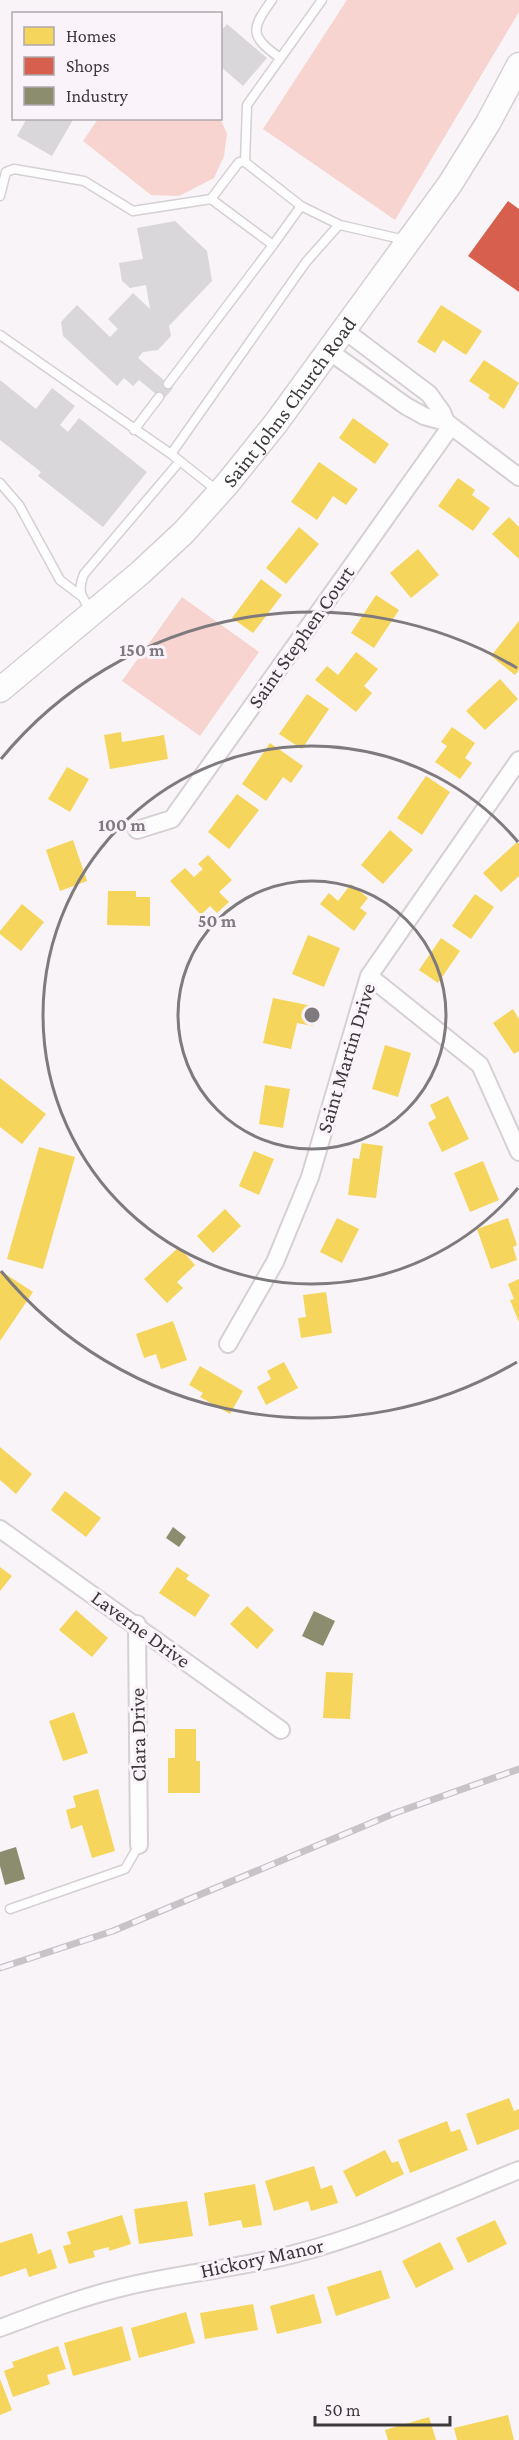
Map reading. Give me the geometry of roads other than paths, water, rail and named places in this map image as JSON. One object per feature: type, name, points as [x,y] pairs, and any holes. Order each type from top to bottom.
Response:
[{"type":"street","name":"Saint Johns Church Road","points":[[0,690],[88,605],[162,553],[220,493],[276,423],[456,174],[488,123],[519,65]]},
{"type":"street","points":[[344,330],[429,394],[448,424]]},
{"type":"street","points":[[329,351],[406,406],[424,416],[448,424],[519,477]]},
{"type":"street","name":"Saint Stephen Court","points":[[137,830],[172,819],[448,424]]},
{"type":"street","name":"Saint Martin Drive","points":[[228,1344],[275,1262],[310,1177],[369,976],[519,760]]},
{"type":"street","points":[[369,976],[480,1065],[519,1152]]},
{"type":"street","name":"Laverne Drive","points":[[0,1529],[137,1624],[281,1730]]},
{"type":"street","name":"Clara Drive","points":[[137,1624],[139,1845]]},
{"type":"street","name":"Hickory Manor","points":[[0,2328],[70,2302],[121,2288],[242,2266],[346,2239],[519,2170]]},
{"type":"lane","points":[[272,0],[257,20],[256,33],[263,45],[280,58]]},
{"type":"lane","points":[[245,162],[247,105],[322,0]]},
{"type":"lane","points":[[0,196],[6,172],[14,169],[84,181],[132,212],[211,199],[239,162],[245,162],[300,206],[340,225],[408,240]]},
{"type":"lane","points":[[211,199],[273,245]]},
{"type":"lane","points":[[168,384],[300,206]]},
{"type":"lane","points":[[171,454],[306,262],[340,225]]},
{"type":"lane","points":[[0,335],[130,428],[171,454],[220,493]]},
{"type":"lane","points":[[130,428],[159,397]]},
{"type":"lane","points":[[88,605],[79,586],[84,574],[180,461]]},
{"type":"lane","points":[[0,483],[19,505],[60,580],[88,605]]},
{"type":"lane","points":[[10,1909],[125,1869],[139,1845]]},
{"type":"railway","points":[[0,1968],[113,1931],[395,1813],[519,1769]]}]
